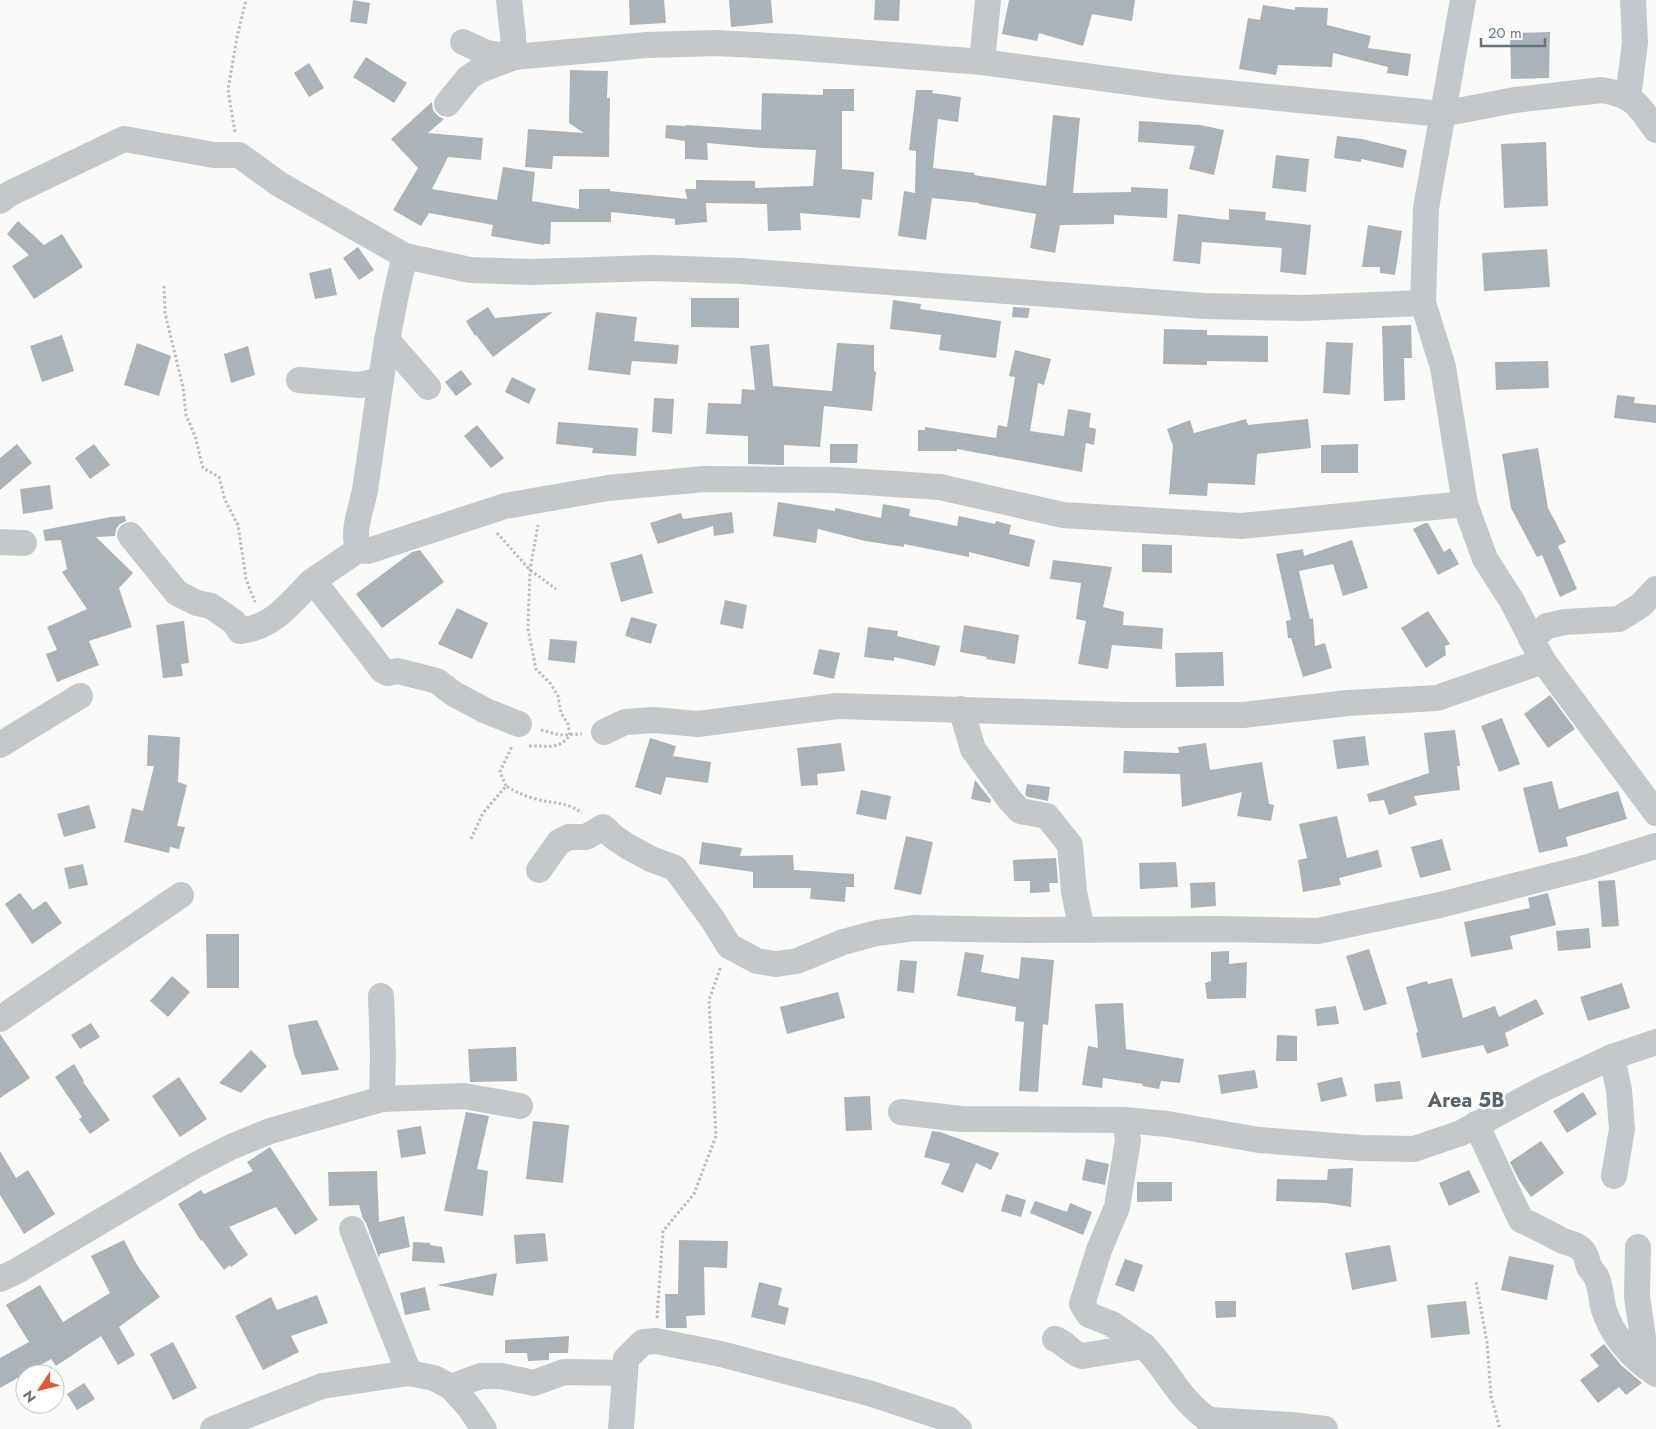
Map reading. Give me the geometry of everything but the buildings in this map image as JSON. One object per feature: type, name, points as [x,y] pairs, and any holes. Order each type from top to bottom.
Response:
[{"type":"street","points":[[509,0],[514,57]]},
{"type":"street","points":[[982,62],[988,0]]},
{"type":"street","points":[[1462,0],[1426,208],[1423,302],[1444,367],[1465,504],[1485,558],[1512,601],[1537,650],[1656,813]]},
{"type":"street","points":[[1628,98],[1635,42],[1632,0]]},
{"type":"street","points":[[463,42],[487,53],[514,57],[647,45],[717,44],[791,47],[982,62],[1167,87],[1442,114],[1515,100],[1602,90],[1615,92],[1636,103],[1656,130]]},
{"type":"street","points":[[447,104],[468,78],[480,70],[514,57]]},
{"type":"street","points":[[0,201],[9,194],[124,139],[214,155],[239,154],[279,184],[405,256],[470,270],[531,272],[653,268],[741,271],[1205,306],[1302,308],[1423,302]]},
{"type":"street","points":[[358,550],[355,540],[356,527],[364,491],[387,340],[405,256]]},
{"type":"street","points":[[387,340],[428,387]]},
{"type":"street","points":[[299,380],[360,385],[381,380]]},
{"type":"street","points":[[130,535],[177,593],[197,603],[211,606],[234,622],[240,632],[249,631],[276,618],[311,582],[358,550],[368,551],[505,506],[608,488],[704,479],[834,480],[940,487],[1063,515],[1241,526],[1465,504]]},
{"type":"street","points":[[311,582],[324,594],[382,670],[388,673],[398,671],[437,681],[454,694],[486,711],[515,736]]},
{"type":"street","points":[[604,732],[624,722],[654,720],[698,724],[837,706],[1126,715],[1244,715],[1348,703],[1437,698],[1537,650],[1547,626],[1565,622],[1619,620],[1641,605],[1656,589]]},
{"type":"street","points":[[0,745],[80,696]]},
{"type":"street","points":[[961,709],[972,749],[1009,799],[1020,811],[1047,816],[1070,845],[1074,892],[1082,930]]},
{"type":"street","points":[[539,870],[558,842],[569,837],[586,837],[603,827],[614,838],[627,846],[651,859],[674,868],[713,920],[729,946],[757,961],[776,964],[797,961],[843,942],[877,933],[914,928],[1318,931],[1440,905],[1588,867],[1656,846]]},
{"type":"street","points":[[0,1019],[182,895]]},
{"type":"street","points":[[381,996],[382,1099]]},
{"type":"street","points":[[901,1112],[961,1119],[1125,1120],[1167,1124],[1259,1140],[1361,1148],[1414,1149],[1461,1133],[1543,1089],[1612,1057],[1656,1042]]},
{"type":"street","points":[[1612,1057],[1619,1090],[1622,1129],[1614,1176]]},
{"type":"street","points":[[0,1279],[26,1266],[230,1146],[270,1131],[382,1099],[464,1096],[520,1106]]},
{"type":"street","points":[[1125,1120],[1128,1140],[1117,1207],[1099,1250],[1082,1304],[1089,1315],[1112,1324],[1144,1346],[1156,1358],[1183,1398],[1210,1424],[1292,1424],[1325,1429]]},
{"type":"street","points":[[1476,1124],[1520,1220],[1563,1241],[1575,1244],[1583,1250],[1588,1259],[1589,1267],[1596,1276],[1604,1310],[1614,1332],[1631,1354],[1656,1374]]},
{"type":"street","points":[[352,1229],[409,1373]]},
{"type":"street","points":[[1638,1247],[1637,1297],[1644,1344],[1656,1361]]},
{"type":"street","points":[[1055,1339],[1064,1342],[1076,1354],[1082,1356],[1144,1346]]},
{"type":"street","points":[[621,1429],[626,1359],[643,1342],[656,1341],[721,1354],[872,1394],[948,1419],[959,1429]]},
{"type":"street","points":[[451,1387],[481,1376],[501,1376],[534,1383],[564,1372],[625,1374]]},
{"type":"street","points":[[214,1429],[322,1386],[409,1373],[434,1378],[451,1387],[469,1407],[484,1429]]},
{"type":"path","points":[[239,154],[228,90],[237,37],[246,0]]},
{"type":"path","points":[[164,286],[165,313],[183,387],[186,415],[195,436],[203,468],[218,477],[225,500],[238,525],[246,579],[264,624]]},
{"type":"path","points":[[515,736],[538,746],[556,747],[564,743],[570,735],[568,724],[561,713],[558,696],[550,683],[536,669],[528,629],[530,570],[543,500]]},
{"type":"path","points":[[486,512],[499,535],[530,570],[556,589]]},
{"type":"path","points":[[515,736],[604,732]]},
{"type":"path","points":[[515,736],[500,772],[506,786],[520,794],[538,800],[566,804],[603,827]]},
{"type":"path","points":[[471,840],[483,813],[506,786]]},
{"type":"path","points":[[656,1341],[663,1231],[694,1194],[716,1136],[709,1000],[729,946]]},
{"type":"path","points":[[1476,1282],[1487,1342],[1491,1396],[1500,1429]]},
{"type":"district","name":"Area 5B","points":[[1466,1100]]}]
